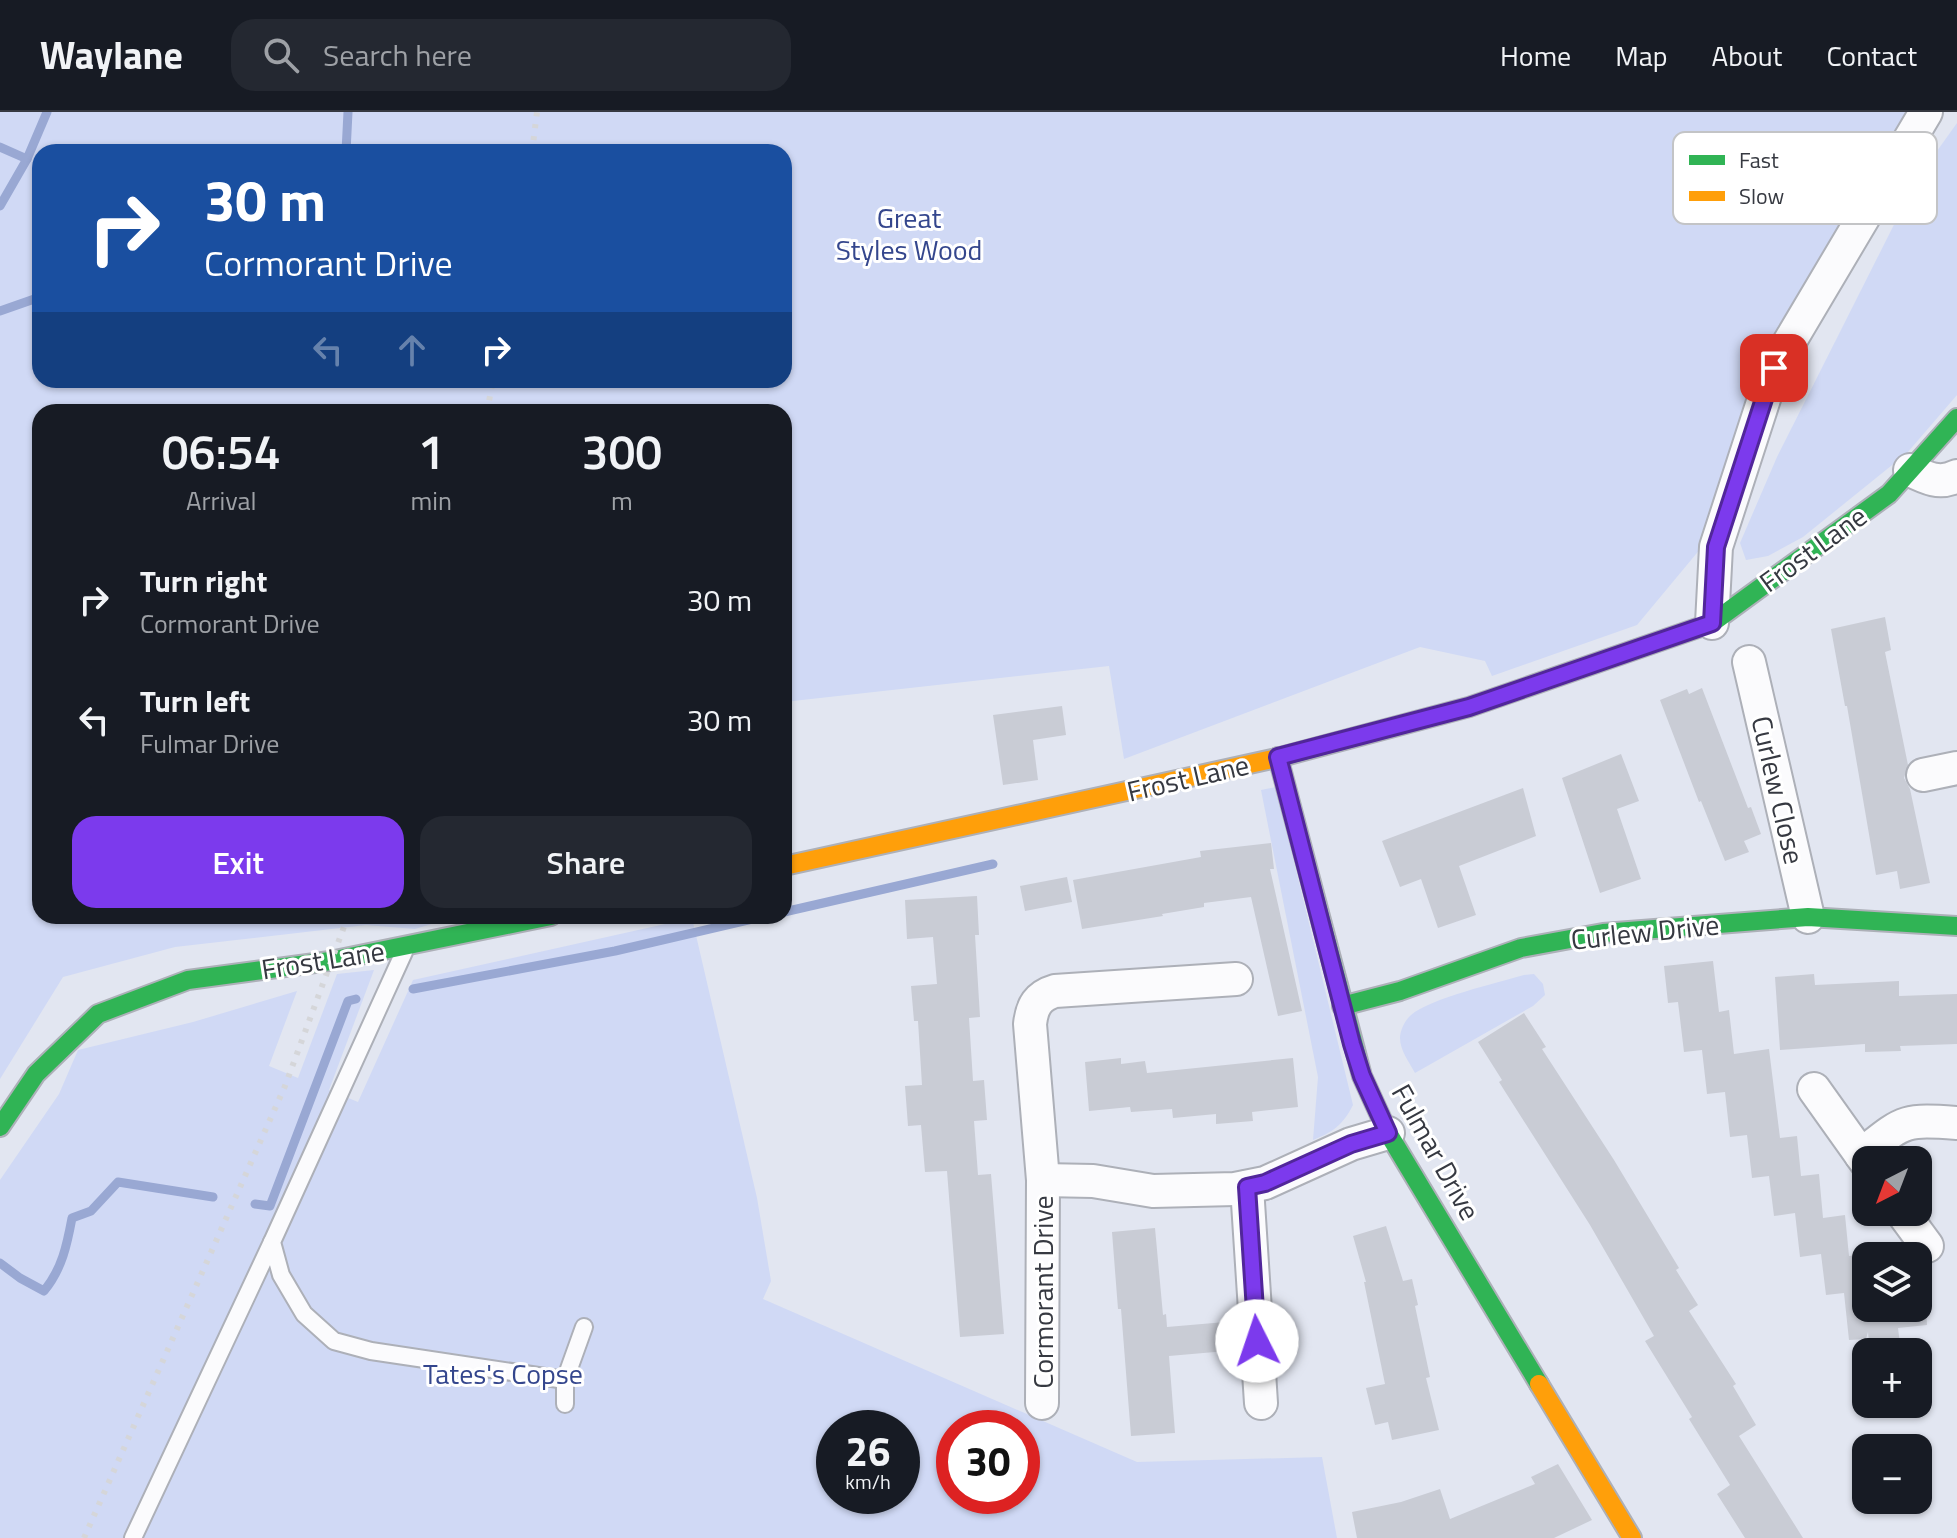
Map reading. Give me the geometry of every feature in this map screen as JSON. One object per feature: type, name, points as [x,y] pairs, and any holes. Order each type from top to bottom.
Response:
[{"type":"street","points":[[1914,132],[1926,112]]},
{"type":"street","points":[[1712,623],[1716,547],[1774,368],[1860,224]]},
{"type":"street","name":"Frost Lane","points":[[792,864],[1208,776],[1469,707],[1712,623],[1889,494],[1957,418]]},
{"type":"street","points":[[1910,470],[1930,480],[1949,480],[1957,476]]},
{"type":"street","name":"Curlew Close","points":[[1749,662],[1808,917]]},
{"type":"street","name":"Fulmar Drive","points":[[1278,757],[1362,1076],[1388,1133],[1632,1538]]},
{"type":"street","points":[[1923,775],[1957,768]]},
{"type":"street","name":"Curlew Drive","points":[[1342,1006],[1400,991],[1521,948],[1603,933],[1808,917],[1957,926]]},
{"type":"street","name":"Frost Lane","points":[[0,1127],[36,1074],[98,1014],[188,980],[330,961],[514,924]]},
{"type":"street","name":"Cormorant Drive","points":[[1042,1403],[1043,1180],[1031,1013],[1039,998],[1065,990],[1236,979]]},
{"type":"street","points":[[1814,1089],[1855,1146]]},
{"type":"street","points":[[1876,1146],[1897,1126],[1908,1122],[1957,1123]]},
{"type":"street","name":"Cormorant Drive","points":[[1043,1180],[1093,1181],[1153,1191],[1247,1187],[1265,1183],[1351,1144],[1388,1133]]},
{"type":"street","points":[[1247,1187],[1261,1403]]},
{"type":"lane","points":[[133,1538],[406,947]]},
{"type":"lane","points":[[272,1242],[281,1275],[304,1314],[334,1341],[371,1351],[565,1380]]},
{"type":"lane","points":[[565,1404],[565,1380],[584,1327]]},
{"type":"green space","name":"Great Styles Wood","points":[[0,112],[1914,112],[1901,132],[1673,132],[1673,224],[1844,224],[1767,346],[1716,530],[1637,625],[1492,676],[1485,661],[1420,647],[1124,759],[1109,666],[792,701],[792,404],[32,404],[32,924],[432,924],[415,929],[366,925],[175,947],[63,977],[0,1079]]},
{"type":"green space","points":[[1957,123],[1957,395],[1907,453],[1803,537],[1768,556],[1746,560],[1740,543],[1777,457],[1894,224],[1937,224],[1937,151]]},
{"type":"green space","points":[[1276,787],[1353,1105],[1337,1127],[1313,1140],[1318,1077],[1261,790]]},
{"type":"green space","name":"Tates's Copse","points":[[665,924],[693,924],[757,1198],[771,1281],[763,1299],[1018,1410],[936,1410],[936,1514],[1040,1514],[1040,1420],[1137,1462],[1322,1457],[1337,1538],[0,1538],[0,1180],[59,1094],[78,1050],[193,1022],[297,991],[269,1066],[298,1078],[337,974],[374,970],[329,1090],[358,1102],[413,980]]},
{"type":"green space","points":[[1534,974],[1543,984],[1545,995],[1533,1006],[1415,1073],[1400,1042],[1403,1026],[1411,1015],[1448,997]]},
{"type":"building","points":[[1885,617],[1891,650],[1885,652],[1908,765],[1904,778],[1910,789],[1930,883],[1900,889],[1897,871],[1876,875],[1831,629]]},
{"type":"building","points":[[1702,688],[1761,834],[1744,841],[1749,852],[1725,861],[1660,700],[1687,689],[1689,694]]},
{"type":"building","points":[[1062,706],[1066,735],[1033,740],[1038,780],[1003,785],[993,715]]},
{"type":"building","points":[[1621,754],[1639,801],[1617,809],[1641,879],[1600,893],[1562,778]]},
{"type":"building","points":[[1523,788],[1536,836],[1459,866],[1476,915],[1438,928],[1421,879],[1400,887],[1382,841]]},
{"type":"building","points":[[1271,843],[1274,869],[1270,869],[1302,1011],[1278,1016],[1251,897],[1204,903],[1204,907],[1163,916],[1082,929],[1073,880],[1201,857],[1200,851]]},
{"type":"building","points":[[1067,877],[1072,902],[1025,911],[1020,886]]},
{"type":"building","points":[[977,896],[979,935],[975,935],[980,1017],[969,1018],[973,1081],[984,1080],[987,1120],[974,1121],[978,1175],[991,1174],[1004,1334],[960,1337],[947,1171],[925,1172],[921,1125],[908,1126],[905,1086],[922,1085],[918,1021],[914,1021],[911,986],[937,984],[933,937],[907,939],[905,900]]},
{"type":"building","points":[[1713,961],[1719,1012],[1729,1010],[1734,1054],[1769,1049],[1780,1138],[1797,1136],[1801,1176],[1819,1174],[1823,1218],[1845,1215],[1849,1256],[1852,1256],[1852,1322],[1927,1322],[1927,1325],[1898,1328],[1899,1338],[1869,1338],[1868,1332],[1866,1338],[1849,1340],[1844,1293],[1826,1295],[1821,1254],[1800,1257],[1795,1213],[1774,1216],[1769,1176],[1752,1178],[1747,1135],[1730,1137],[1725,1092],[1707,1094],[1702,1050],[1684,1052],[1678,1002],[1668,1003],[1664,966]]},
{"type":"building","points":[[1814,974],[1815,985],[1899,981],[1899,996],[1957,994],[1957,1044],[1900,1046],[1901,1051],[1865,1052],[1865,1044],[1780,1050],[1775,977]]},
{"type":"building","points":[[1524,1013],[1546,1047],[1542,1049],[1679,1268],[1676,1270],[1698,1305],[1689,1311],[1736,1384],[1733,1386],[1756,1425],[1739,1436],[1803,1538],[1745,1538],[1717,1494],[1730,1485],[1645,1341],[1654,1336],[1590,1225],[1499,1082],[1502,1080],[1478,1042]]},
{"type":"building","points":[[1121,1058],[1121,1064],[1145,1061],[1147,1073],[1293,1058],[1298,1107],[1252,1112],[1253,1121],[1216,1124],[1216,1114],[1173,1118],[1172,1109],[1131,1112],[1130,1107],[1089,1111],[1085,1062]]},
{"type":"building","points":[[1386,1226],[1403,1281],[1412,1279],[1430,1377],[1426,1378],[1439,1430],[1392,1440],[1388,1422],[1375,1425],[1366,1388],[1385,1384],[1366,1282],[1353,1236]]},
{"type":"building","points":[[1155,1228],[1163,1315],[1166,1314],[1167,1327],[1237,1321],[1238,1350],[1169,1356],[1175,1433],[1131,1436],[1112,1232]]},
{"type":"building","points":[[1558,1464],[1592,1520],[1554,1538],[1357,1538],[1352,1512],[1401,1502],[1440,1489],[1450,1519],[1535,1484],[1531,1477]]},
{"type":"waterway","points":[[33,144],[47,112]]},
{"type":"waterway","points":[[346,144],[348,112]]},
{"type":"waterway","points":[[0,147],[27,159]]},
{"type":"waterway","points":[[0,206],[32,147]]},
{"type":"waterway","points":[[0,311],[32,300]]},
{"type":"waterway","points":[[792,910],[993,864]]},
{"type":"waterway","points":[[413,989],[615,951],[731,924]]},
{"type":"waterway","points":[[255,1204],[270,1206],[348,1001],[356,999]]},
{"type":"waterway","points":[[0,1263],[44,1291],[66,1247],[72,1218],[91,1211],[118,1182],[213,1197]]},
{"type":"railway","points":[[533,144],[537,112]]},
{"type":"railway","points":[[488,404],[492,388]]},
{"type":"railway","points":[[84,1538],[285,1086],[345,924]]},
{"type":"traffic: fast","points":[[1277,758],[1469,707],[1712,623],[1889,494],[1957,418]]},
{"type":"traffic: fast","points":[[1278,757],[1362,1076],[1388,1133],[1539,1384]]},
{"type":"traffic: fast","points":[[1342,1006],[1400,991],[1521,948],[1603,933],[1808,917],[1957,926]]},
{"type":"traffic: fast","points":[[0,1127],[36,1074],[98,1014],[188,980],[330,961],[512,924]]},
{"type":"traffic: slow","points":[[792,864],[1277,758]]},
{"type":"traffic: slow","points":[[1539,1384],[1632,1538]]},
{"type":"route","points":[[1257,1341],[1247,1187],[1265,1183],[1351,1144],[1388,1133],[1362,1076],[1352,1044],[1278,757],[1469,707],[1712,623],[1716,547],[1774,368]]}]
